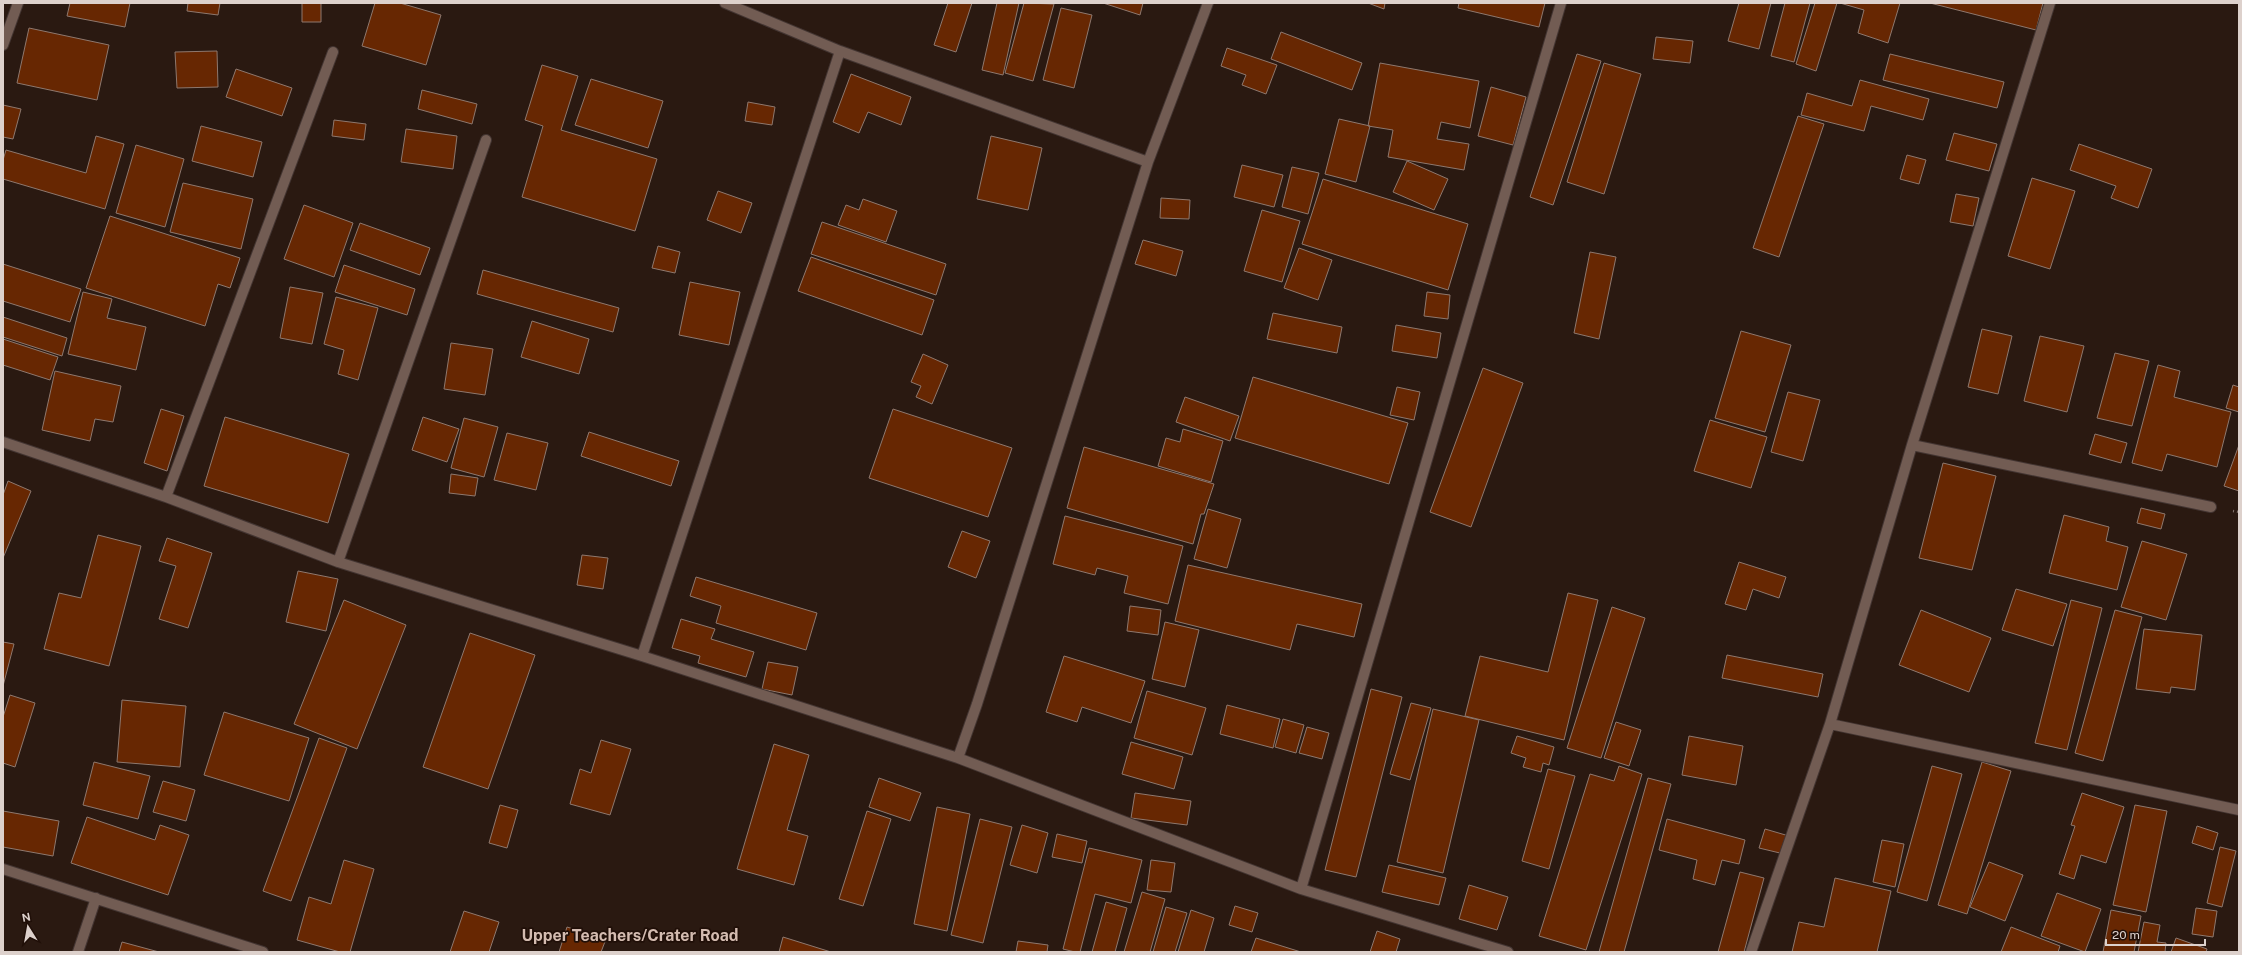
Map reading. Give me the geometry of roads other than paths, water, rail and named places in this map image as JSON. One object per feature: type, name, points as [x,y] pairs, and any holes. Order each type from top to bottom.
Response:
[{"type":"street","points":[[3,45],[18,3]]},
{"type":"street","points":[[725,3],[840,51],[1148,162]]},
{"type":"street","points":[[958,758],[977,704],[1148,162],[1208,3]]},
{"type":"street","points":[[1301,889],[1561,3]]},
{"type":"street","points":[[1751,952],[1830,724],[1912,445],[2050,3]]},
{"type":"street","points":[[642,656],[840,51]]},
{"type":"street","points":[[166,497],[333,52]]},
{"type":"street","points":[[338,562],[486,140]]},
{"type":"street","points":[[3,442],[166,497],[338,562],[642,656],[958,758],[1301,889],[1508,952]]},
{"type":"street","points":[[1912,445],[2211,507]]},
{"type":"street","points":[[1830,724],[2239,810]]},
{"type":"street","points":[[3,869],[263,952]]},
{"type":"street","points":[[78,952],[96,898]]},
{"type":"district","name":"Upper Teachers/Crater Road","points":[[630,935]]}]
